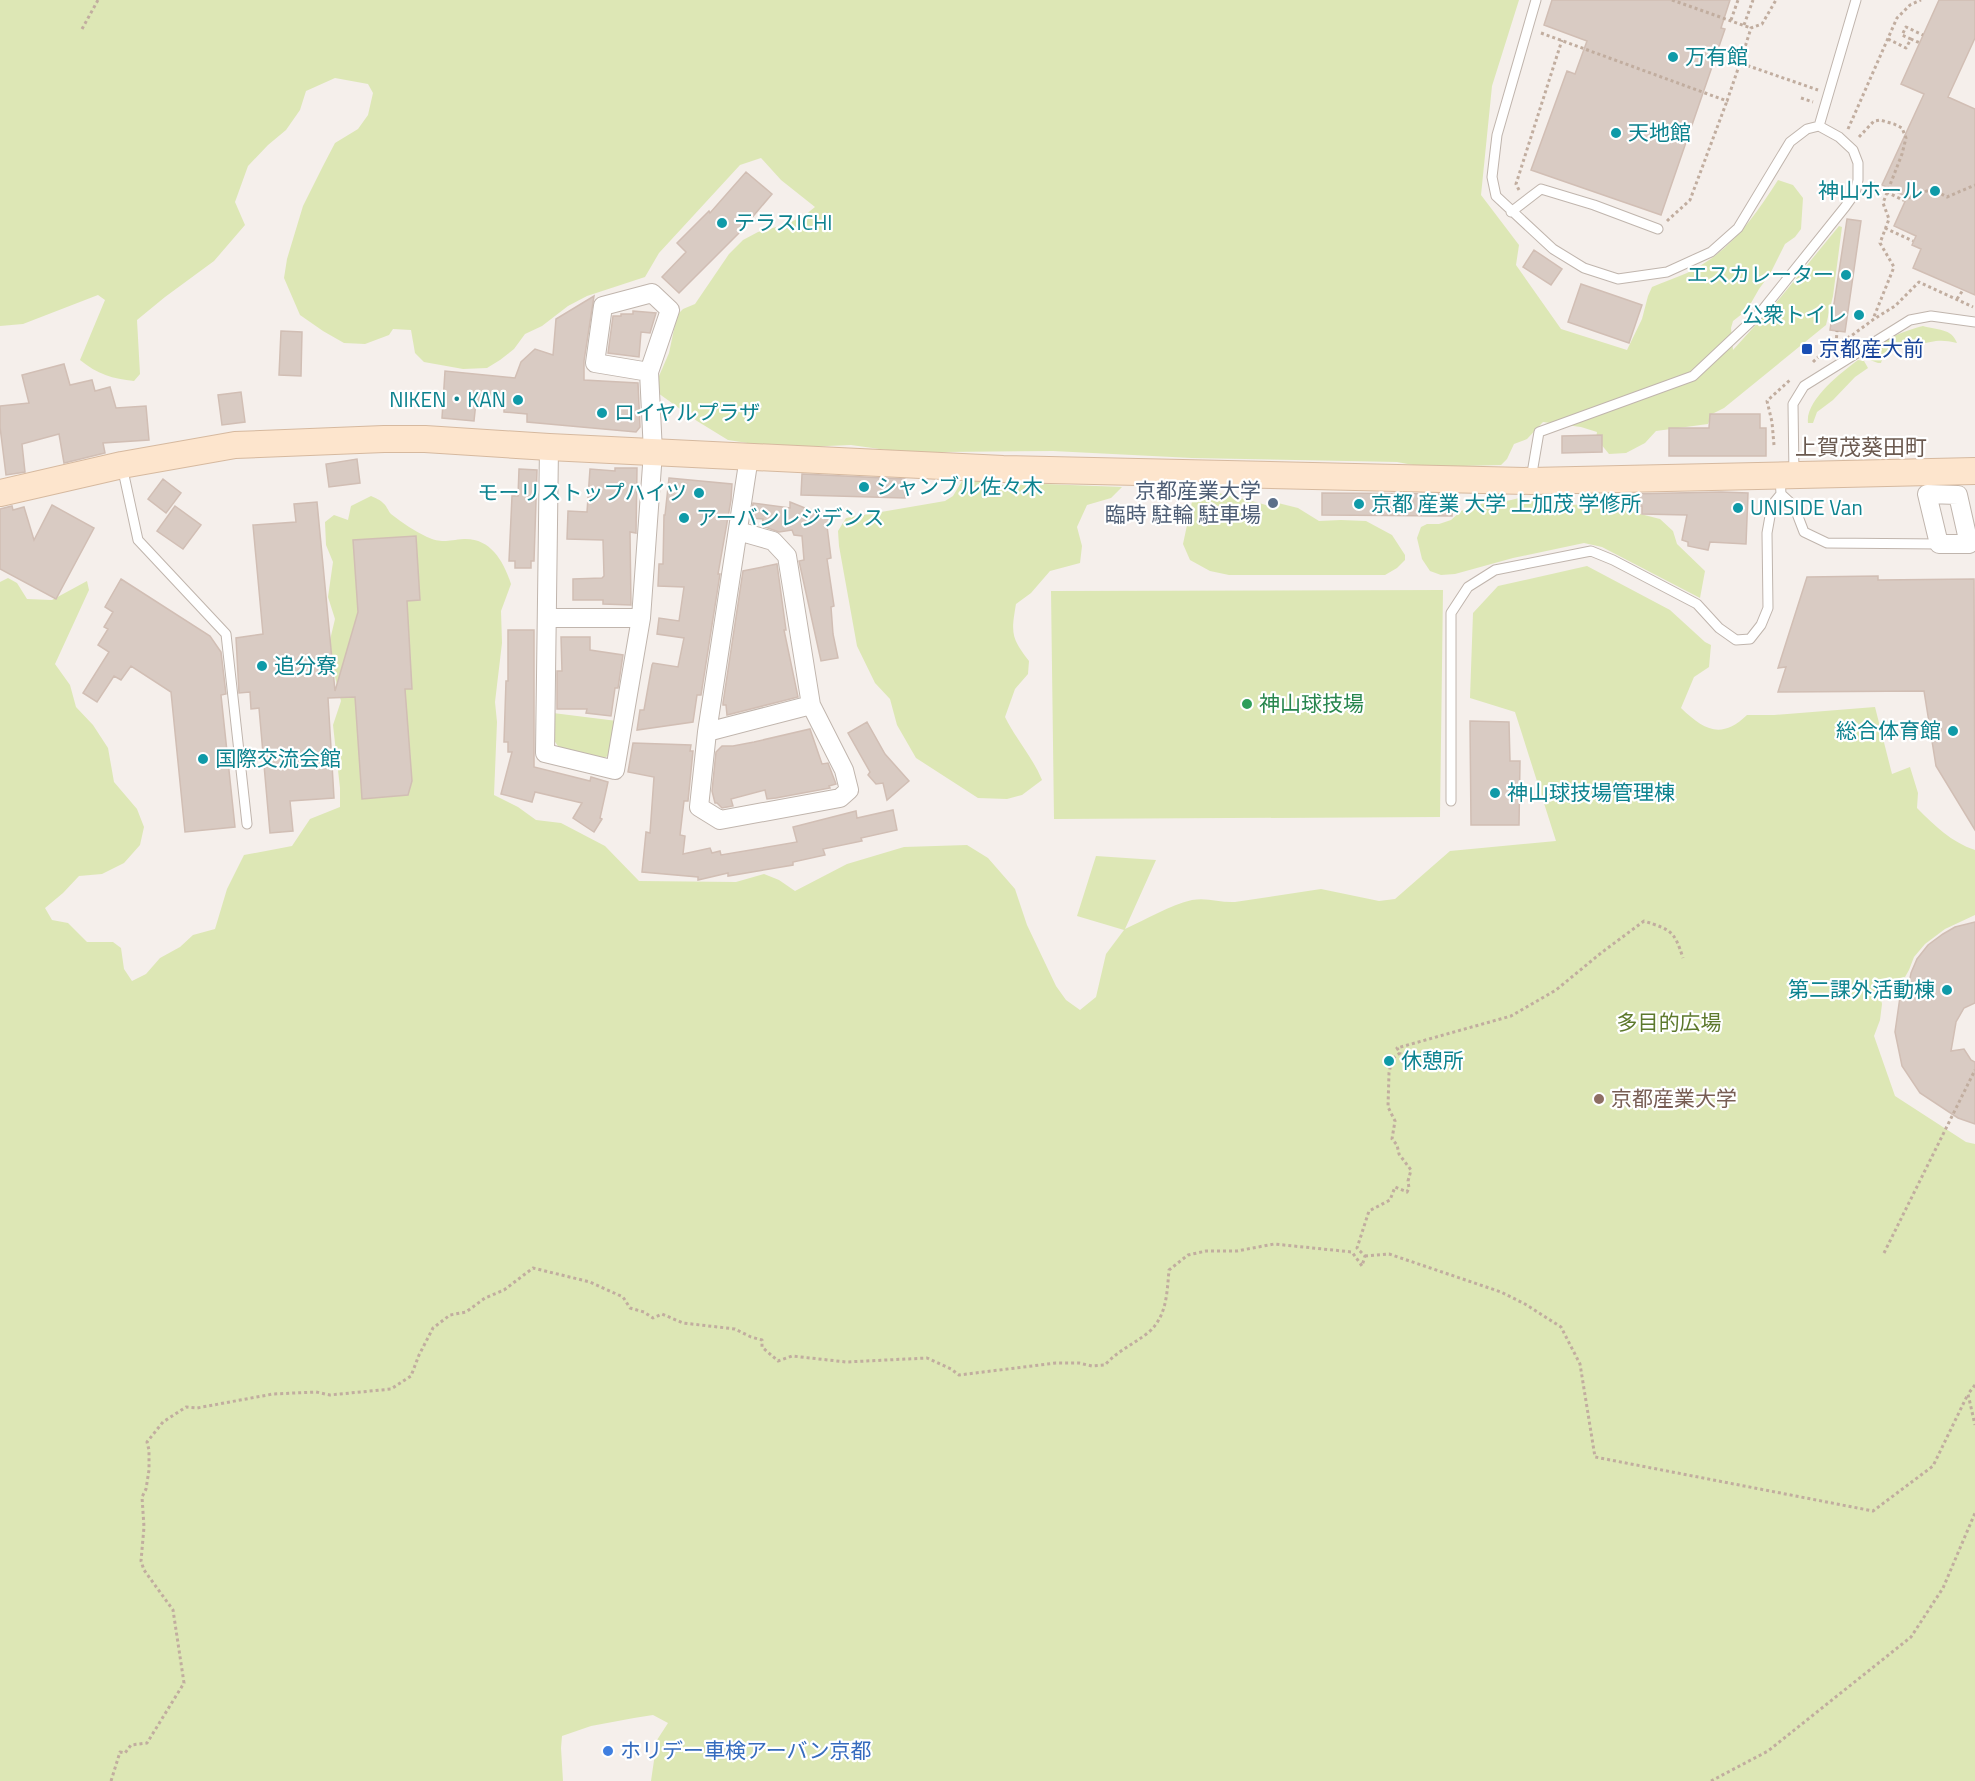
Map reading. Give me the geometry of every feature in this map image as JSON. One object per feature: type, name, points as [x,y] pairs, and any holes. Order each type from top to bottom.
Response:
[{"type":"street","points":[[549,447],[545,753],[615,770],[642,618],[653,452],[649,372],[670,310],[652,293],[603,306],[595,363],[649,372]]},
{"type":"street","points":[[0,493],[122,465],[235,445],[372,439],[425,439],[1003,469],[1531,481],[1785,481],[1975,471]]},
{"type":"street","points":[[738,531],[773,541],[787,556],[812,705],[844,770],[849,790],[840,798],[720,820],[699,807],[707,732],[749,457]]},
{"type":"street","points":[[1927,494],[1958,495],[1972,544],[1939,544],[1927,494]]},
{"type":"street","points":[[547,618],[642,618]]},
{"type":"street","points":[[707,732],[812,705]]},
{"type":"lane","points":[[1531,481],[1539,432],[1693,376],[1760,313],[1855,193],[1858,180],[1858,163],[1853,150],[1839,136],[1819,126],[1807,129],[1790,142],[1738,228],[1711,252],[1667,272],[1618,279],[1584,268],[1552,249],[1511,212],[1496,196],[1492,177],[1497,135],[1536,0]]},
{"type":"lane","points":[[1819,126],[1856,0]]},
{"type":"lane","points":[[1511,212],[1541,189],[1594,205],[1658,229]]},
{"type":"lane","points":[[1451,801],[1451,614],[1468,587],[1495,570],[1591,551],[1697,604],[1719,628],[1736,640],[1750,639],[1761,625],[1768,608],[1767,533],[1772,505],[1785,481],[1793,404],[1804,386],[1910,320],[1932,316],[1975,322]]},
{"type":"lane","points":[[122,465],[138,540],[226,633],[247,824]]},
{"type":"lane","points":[[1785,481],[1804,532],[1827,543],[1939,544]]},
{"type":"path","points":[[82,29],[98,0]]},
{"type":"path","points":[[1672,0],[1751,28],[1762,24],[1776,0]]},
{"type":"path","points":[[1731,20],[1738,0]]},
{"type":"path","points":[[1744,25],[1753,0]]},
{"type":"path","points":[[1851,124],[1900,15],[1910,5],[1922,0]]},
{"type":"path","points":[[1920,43],[1902,35],[1906,27],[1923,35]]},
{"type":"path","points":[[1658,229],[1690,200],[1727,102],[1751,28]]},
{"type":"path","points":[[1540,32],[1727,102]]},
{"type":"path","points":[[1888,39],[1906,48],[1911,39]]},
{"type":"path","points":[[1526,201],[1516,184],[1562,40]]},
{"type":"path","points":[[1740,63],[1805,85]]},
{"type":"path","points":[[1736,75],[1741,77]]},
{"type":"path","points":[[1858,138],[1874,121],[1880,120],[1902,128],[1906,138],[1883,203],[1889,219],[1880,243],[1894,267],[1873,320]]},
{"type":"path","points":[[1872,182],[1876,187],[1902,200],[1932,189],[1947,196],[1975,185]]},
{"type":"path","points":[[1885,228],[1914,241]]},
{"type":"path","points":[[1957,299],[1963,290]]},
{"type":"path","points":[[1836,344],[1837,331]]},
{"type":"path","points":[[1683,957],[1676,936],[1660,926],[1644,921],[1600,953],[1557,990],[1511,1016],[1397,1048],[1400,1053],[1392,1059],[1389,1073],[1388,1107],[1395,1121],[1392,1139],[1397,1145],[1399,1154],[1411,1170],[1408,1181],[1410,1188],[1407,1192],[1395,1186],[1390,1200],[1369,1211],[1357,1248],[1365,1256],[1389,1254],[1501,1292],[1526,1304],[1561,1327],[1580,1364],[1595,1457],[1873,1511],[1933,1466],[1968,1394],[1975,1385]]},
{"type":"path","points":[[1884,1253],[1975,1070]]},
{"type":"path","points":[[111,1781],[120,1752],[125,1753],[131,1745],[147,1743],[184,1683],[173,1610],[144,1570],[141,1561],[144,1527],[142,1497],[146,1489],[148,1470],[147,1442],[163,1422],[186,1407],[197,1408],[273,1394],[316,1392],[330,1395],[391,1389],[411,1376],[419,1354],[433,1328],[450,1315],[466,1312],[485,1298],[504,1290],[533,1268],[590,1282],[623,1297],[630,1308],[644,1312],[653,1318],[662,1314],[683,1323],[735,1329],[762,1340],[762,1347],[778,1360],[792,1356],[846,1362],[927,1358],[951,1369],[959,1376],[1056,1363],[1105,1365],[1113,1356],[1151,1330],[1166,1305],[1169,1270],[1188,1255],[1206,1251],[1237,1251],[1274,1244],[1353,1251],[1362,1266],[1365,1256]]},
{"type":"path","points":[[1968,1394],[1975,1425]]},
{"type":"path","points":[[1711,1781],[1768,1751],[1911,1637],[1943,1588],[1975,1513]]},
{"type":"green space","points":[[0,0],[1519,0],[1492,86],[1481,195],[1519,245],[1516,265],[1561,329],[1627,350],[1642,319],[1652,287],[1702,265],[1728,245],[1750,221],[1778,180],[1793,185],[1803,198],[1801,229],[1785,244],[1770,274],[1747,310],[1733,321],[1731,328],[1733,350],[1780,298],[1839,226],[1842,227],[1833,296],[1826,325],[1724,408],[1712,414],[1708,424],[1656,431],[1645,443],[1626,453],[1609,454],[1596,438],[1597,432],[1581,427],[1543,422],[1527,439],[1514,444],[1507,459],[1501,465],[1424,467],[1397,462],[1192,458],[1053,451],[916,454],[851,445],[780,448],[728,440],[658,393],[659,376],[669,353],[677,315],[683,309],[695,304],[729,254],[743,240],[758,232],[787,224],[815,207],[781,180],[761,158],[740,165],[659,253],[645,277],[587,296],[568,306],[542,326],[525,334],[514,349],[487,368],[463,369],[424,362],[415,353],[411,330],[393,329],[389,335],[365,344],[344,343],[323,331],[300,315],[284,278],[287,259],[303,206],[323,166],[335,143],[358,129],[368,115],[373,93],[368,84],[335,78],[306,91],[300,110],[286,130],[248,166],[235,202],[245,225],[214,261],[137,320],[140,374],[134,381],[126,380],[99,372],[80,360],[105,300],[98,295],[23,324],[0,326]]},
{"type":"green space","points":[[1923,326],[1947,332],[1955,338],[1957,343],[1937,341],[1918,345],[1909,342],[1885,357],[1883,356],[1881,363],[1870,360],[1867,355],[1884,341]]},
{"type":"green space","points":[[1858,360],[1864,361],[1868,368],[1817,412],[1813,423],[1808,423],[1812,405],[1818,396],[1834,379]]},
{"type":"green space","points":[[962,481],[983,481],[1001,485],[1122,487],[1111,498],[1087,505],[1077,527],[1082,546],[1080,563],[1050,571],[1031,593],[1016,604],[1013,622],[1014,635],[1029,661],[1028,674],[1015,689],[1005,717],[1042,780],[1022,795],[1007,799],[978,798],[916,758],[897,725],[890,699],[875,683],[857,646],[839,546],[838,531],[846,518],[945,501],[953,496]]},
{"type":"green space","points":[[1203,488],[1272,507],[1278,503],[1298,508],[1319,521],[1366,521],[1392,535],[1405,555],[1405,560],[1385,575],[1229,575],[1210,571],[1190,560],[1183,544],[1193,497]]},
{"type":"green space","name":"多目的広場","points":[[371,496],[382,502],[400,521],[427,537],[442,541],[473,540],[489,547],[500,560],[508,576],[511,584],[501,611],[502,643],[495,702],[497,722],[494,795],[518,807],[536,820],[561,823],[605,846],[639,881],[736,882],[764,874],[779,880],[795,891],[847,864],[904,847],[967,845],[988,858],[1015,889],[1027,925],[1056,986],[1066,1000],[1080,1010],[1096,997],[1106,954],[1124,930],[1077,916],[1096,856],[1156,860],[1125,929],[1175,905],[1198,899],[1235,902],[1321,889],[1379,901],[1395,899],[1450,851],[1556,841],[1515,712],[1470,698],[1473,613],[1498,586],[1587,566],[1670,610],[1711,645],[1709,667],[1694,677],[1681,708],[1697,722],[1713,729],[1729,728],[1747,715],[1875,707],[1892,774],[1910,767],[1918,793],[1917,808],[1951,838],[1975,850],[1975,915],[1945,929],[1925,944],[1914,957],[1905,977],[1878,985],[1882,1004],[1880,1020],[1874,1036],[1895,1096],[1966,1142],[1975,1144],[1975,1781],[651,1781],[657,1740],[668,1723],[653,1715],[591,1726],[562,1736],[563,1781],[0,1781],[0,582],[8,578],[17,583],[27,599],[52,600],[87,581],[89,590],[55,664],[70,685],[76,707],[93,725],[108,748],[114,782],[137,809],[144,827],[140,845],[124,863],[102,874],[79,876],[45,908],[52,920],[68,923],[87,942],[113,942],[121,948],[124,969],[132,981],[146,974],[160,958],[180,947],[193,935],[215,929],[227,889],[244,855],[292,846],[310,819],[340,807],[333,725],[341,701],[334,673],[330,640],[335,619],[328,597],[333,562],[326,545],[325,522],[334,515],[348,520],[351,506]]},
{"type":"green space","points":[[1519,498],[1535,501],[1546,499],[1567,505],[1601,504],[1660,519],[1673,531],[1677,544],[1705,571],[1700,598],[1602,547],[1584,543],[1513,558],[1455,574],[1441,575],[1430,571],[1422,559],[1417,538],[1421,527],[1451,520],[1461,511],[1495,499],[1507,501]]},
{"type":"green space","name":"神山球技場","points":[[1443,590],[1440,817],[1054,819],[1051,591]]},
{"type":"green space","points":[[553,713],[617,721],[611,755],[603,758],[560,749],[551,736]]},
{"type":"building","points":[[1552,0],[1730,0],[1721,28],[1725,29],[1661,215],[1531,170],[1567,71],[1575,74],[1587,41],[1544,25]]},
{"type":"building","name":"神山ホール","points":[[1939,0],[1975,0],[1975,38],[1948,97],[1975,109],[1975,295],[1913,268],[1921,249],[1912,245],[1916,236],[1894,226],[1907,197],[1882,185],[1924,94],[1901,84]]},
{"type":"building","name":"テラスICHI","points":[[746,172],[772,194],[738,234],[679,293],[662,277],[686,252],[677,243],[709,211],[710,213]]},
{"type":"building","name":"エスカレーター","points":[[1847,219],[1861,221],[1845,332],[1830,330]]},
{"type":"building","points":[[1534,250],[1562,269],[1551,285],[1523,267]]},
{"type":"building","points":[[1581,284],[1642,305],[1629,343],[1568,322]]},
{"type":"building","points":[[594,296],[584,361],[584,380],[638,383],[640,427],[636,432],[527,422],[527,414],[504,412],[504,404],[476,402],[474,421],[442,418],[445,371],[515,378],[521,362],[535,349],[553,355],[556,319]]},
{"type":"building","points":[[633,311],[656,313],[650,333],[641,332],[639,357],[608,353],[613,316],[633,314]]},
{"type":"building","points":[[281,331],[302,332],[301,376],[279,375]]},
{"type":"building","points":[[64,364],[70,385],[92,380],[95,391],[110,387],[116,408],[146,406],[149,440],[103,443],[105,453],[64,463],[59,434],[22,444],[25,472],[6,475],[0,427],[0,406],[29,403],[22,375]]},
{"type":"building","points":[[241,392],[245,422],[222,425],[218,395]]},
{"type":"building","points":[[1710,414],[1760,414],[1760,428],[1766,428],[1766,456],[1669,456],[1669,428],[1709,428]]},
{"type":"building","points":[[1602,435],[1602,452],[1562,453],[1562,436]]},
{"type":"building","points":[[357,459],[360,483],[329,487],[326,464]]},
{"type":"building","points":[[615,468],[637,468],[636,533],[630,532],[631,605],[603,604],[603,600],[573,600],[573,579],[604,576],[603,540],[567,539],[568,511],[587,512],[590,469],[615,471]]},
{"type":"building","points":[[519,469],[537,470],[534,561],[531,561],[531,568],[515,568],[515,561],[509,561],[512,496],[518,496]]},
{"type":"building","name":"シャンブル佐々木","points":[[802,474],[905,479],[905,498],[801,495]]},
{"type":"building","points":[[669,478],[732,484],[731,500],[701,695],[697,695],[693,722],[637,730],[640,710],[644,710],[653,663],[678,667],[684,638],[657,634],[659,618],[679,621],[684,587],[658,586],[659,564],[663,564],[664,515]]},
{"type":"building","points":[[163,479],[181,493],[166,513],[148,499]]},
{"type":"building","points":[[1322,493],[1453,494],[1452,516],[1322,515]]},
{"type":"building","points":[[1748,493],[1746,544],[1710,542],[1708,550],[1688,546],[1688,542],[1682,540],[1687,515],[1642,514],[1642,506],[1630,507],[1630,494]]},
{"type":"building","points":[[317,502],[335,691],[358,612],[353,540],[416,536],[420,600],[407,601],[412,689],[405,689],[412,781],[408,795],[362,799],[355,697],[328,698],[334,798],[290,801],[293,831],[270,833],[259,708],[251,709],[250,692],[239,693],[236,638],[263,634],[253,525],[296,522],[294,504]]},
{"type":"building","points":[[790,502],[830,518],[827,526],[831,558],[827,559],[834,606],[831,607],[833,634],[838,658],[821,661],[799,561],[804,560],[802,536],[794,535],[792,530],[779,532],[762,526],[763,519],[751,518],[753,503],[790,508]]},
{"type":"building","points":[[52,505],[94,528],[56,599],[0,569],[0,509],[12,506],[13,510],[24,507],[34,540]]},
{"type":"building","points":[[175,506],[201,525],[183,549],[157,531]]},
{"type":"building","points":[[777,564],[786,630],[784,630],[798,697],[727,715],[726,705],[723,703],[743,571]]},
{"type":"building","points":[[1878,576],[1878,580],[1974,579],[1975,830],[1936,766],[1924,691],[1778,692],[1786,667],[1778,668],[1807,577]]},
{"type":"building","name":"国際交流会館","points":[[121,579],[210,636],[221,652],[226,694],[221,695],[235,827],[185,832],[171,692],[131,666],[121,680],[114,676],[97,702],[83,693],[109,652],[98,645],[108,629],[104,627],[113,612],[105,607]]},
{"type":"building","points":[[508,630],[534,630],[534,767],[590,781],[591,777],[608,782],[600,818],[602,819],[594,832],[573,818],[582,803],[535,792],[532,802],[501,794],[512,752],[508,752],[508,742],[504,742],[506,681],[508,681]]},
{"type":"building","points":[[561,637],[590,637],[590,650],[623,655],[611,716],[586,713],[587,709],[557,709],[557,671],[562,671]]},
{"type":"building","name":"神山球技場管理棟","points":[[1470,721],[1509,722],[1510,761],[1520,761],[1519,825],[1471,825]]},
{"type":"building","points":[[867,722],[885,754],[909,781],[887,800],[883,783],[876,784],[868,775],[870,772],[848,733]]},
{"type":"building","points":[[810,729],[822,764],[828,763],[836,784],[829,786],[830,788],[767,799],[765,790],[731,799],[733,806],[722,808],[715,803],[712,791],[716,752],[722,746],[754,742]]},
{"type":"building","points":[[633,743],[691,745],[690,751],[693,751],[688,801],[684,801],[680,835],[685,836],[683,854],[710,848],[712,853],[720,851],[721,855],[797,842],[793,827],[856,811],[857,818],[893,810],[897,830],[861,838],[862,841],[823,849],[825,855],[793,862],[793,865],[728,876],[728,873],[698,880],[698,877],[642,872],[646,832],[650,833],[654,777],[628,772]]},
{"type":"building","name":"第二課外活動棟","points":[[1975,922],[1975,1003],[1964,1008],[1956,1022],[1951,1051],[1964,1049],[1975,1062],[1975,1124],[1958,1118],[1920,1093],[1902,1066],[1895,1032],[1900,997],[1906,999],[1911,973],[1917,959],[1928,945],[1943,934],[1955,927]]},
{"type":"place","name":"万有館","points":[[1673,57]]},
{"type":"place","name":"天地館","points":[[1616,133]]},
{"type":"place","name":"神山ホール","points":[[1935,191]]},
{"type":"place","name":"テラスICHI","points":[[722,223]]},
{"type":"place","name":"エスカレーター","points":[[1846,275]]},
{"type":"place","name":"公衆トイレ","points":[[1859,315]]},
{"type":"place","name":"京都産大前","points":[[1807,349]]},
{"type":"place","name":"NIKEN・KAN","points":[[518,400]]},
{"type":"place","name":"ロイヤルプラザ","points":[[602,413]]},
{"type":"place","name":"シャンブル佐々木","points":[[864,487]]},
{"type":"place","name":"モーリストップハイツ","points":[[699,493]]},
{"type":"place","name":"京都産業大学 臨時 駐輪 駐車場","points":[[1273,503]]},
{"type":"place","name":"京都 産業 大学 上加茂 学修所","points":[[1359,504]]},
{"type":"place","name":"UNISIDE Van","points":[[1738,508]]},
{"type":"place","name":"アーバンレジデンス","points":[[684,518]]},
{"type":"place","name":"追分寮","points":[[262,666]]},
{"type":"place","name":"神山球技場","points":[[1247,704]]},
{"type":"place","name":"総合体育館","points":[[1953,731]]},
{"type":"place","name":"国際交流会館","points":[[203,759]]},
{"type":"place","name":"神山球技場管理棟","points":[[1495,793]]},
{"type":"place","name":"第二課外活動棟","points":[[1947,990]]},
{"type":"place","name":"休憩所","points":[[1389,1061]]},
{"type":"place","name":"京都産業大学","points":[[1599,1099]]},
{"type":"place","name":"ホリデー車検アーバン京都","points":[[608,1751]]},
{"type":"district","name":"上賀茂葵田町","points":[[1861,447]]}]
